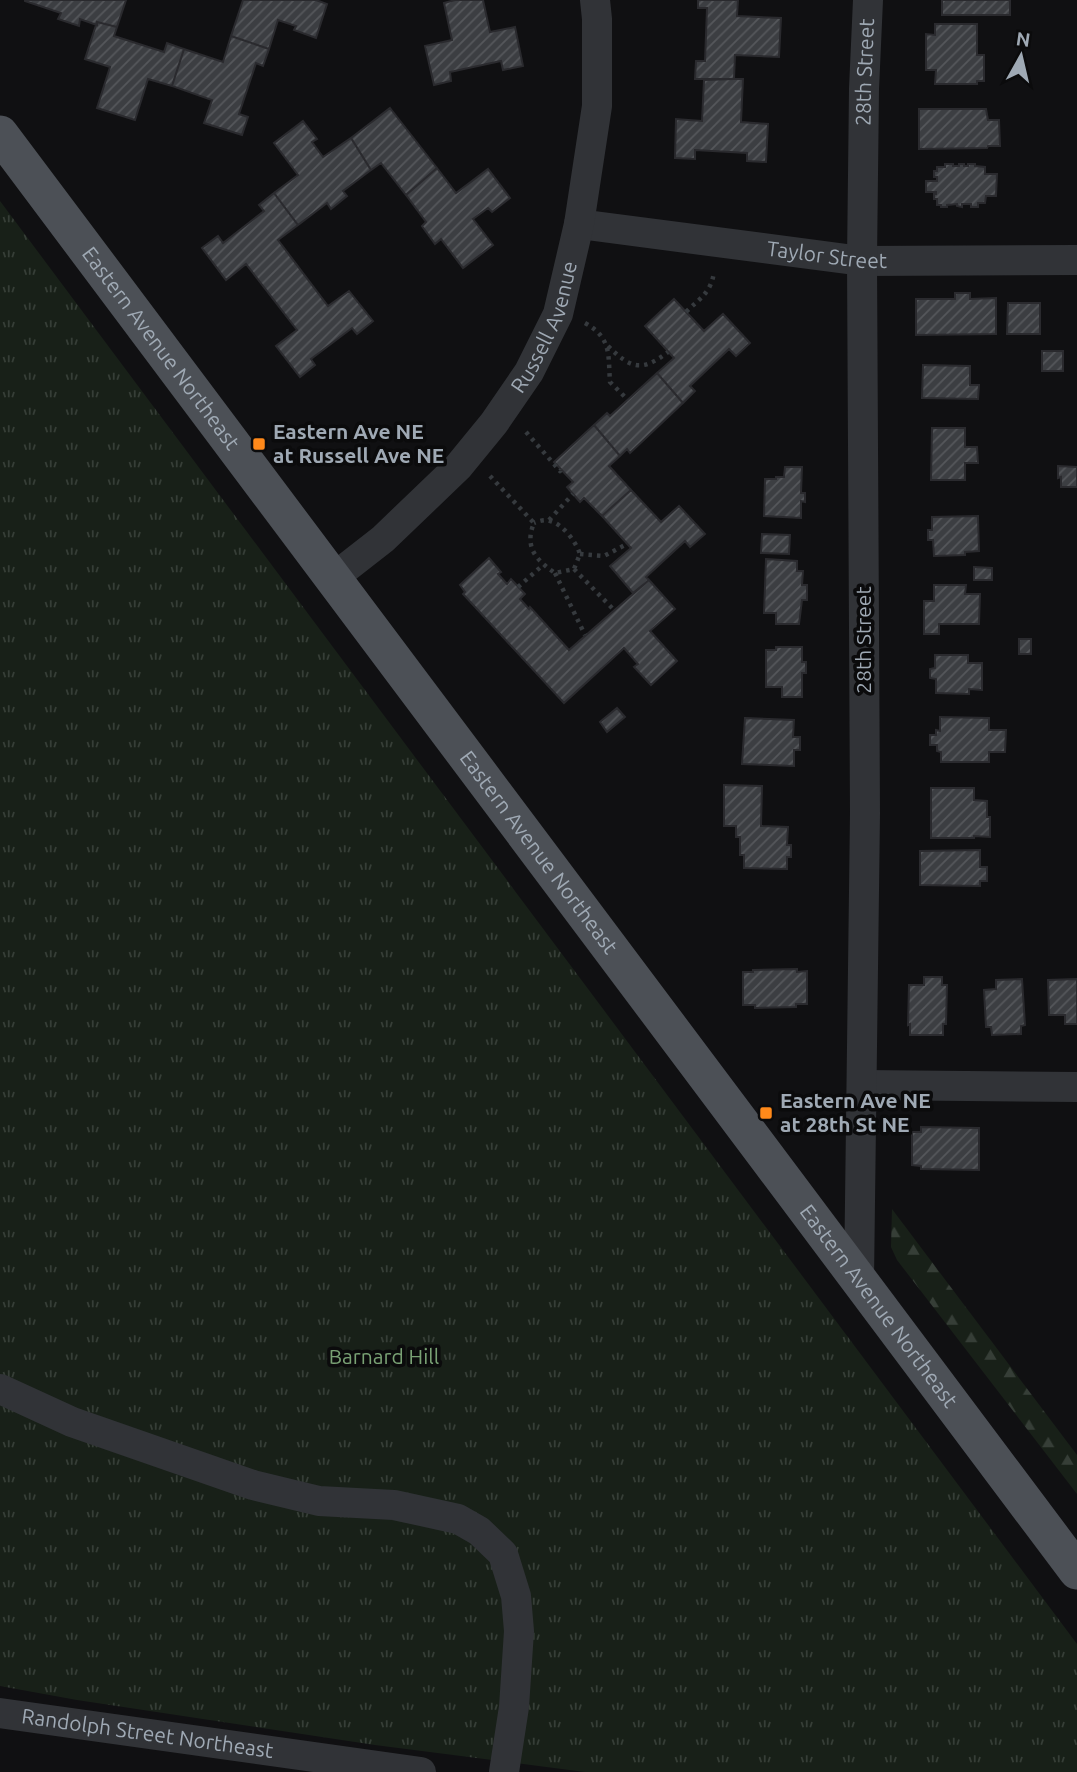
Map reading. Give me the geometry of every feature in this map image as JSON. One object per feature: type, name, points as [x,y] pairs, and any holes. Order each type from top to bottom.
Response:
[{"type":"main road","name":"Eastern Avenue Northeast","points":[[0,134],[1077,1571]]},
{"type":"street","name":"Russell Avenue","points":[[332,578],[383,539],[458,467],[494,423],[529,372],[558,314],[579,224],[597,106],[597,19],[594,0]]},
{"type":"street","name":"28th Street","points":[[859,1280],[865,813],[862,261],[868,0]]},
{"type":"street","name":"Taylor Street","points":[[579,224],[862,261],[1077,260]]},
{"type":"street","points":[[862,1085],[1077,1087]]},
{"type":"street","points":[[0,1389],[72,1422],[253,1485],[319,1501],[394,1505],[458,1519],[479,1531],[503,1554],[516,1596],[519,1632],[514,1707],[505,1772]]},
{"type":"street","name":"Randolph Street Northeast","points":[[0,1713],[421,1772]]},
{"type":"path","points":[[686,312],[711,287],[714,272]]},
{"type":"path","points":[[584,322],[594,327],[620,358],[629,363],[638,366],[656,361],[668,352]]},
{"type":"path","points":[[608,345],[610,382],[628,400]]},
{"type":"path","points":[[526,432],[561,470]]},
{"type":"path","points":[[490,477],[534,523]]},
{"type":"path","points":[[549,520],[573,494]]},
{"type":"path","points":[[534,523],[549,520],[560,526],[570,537],[580,554],[574,569]]},
{"type":"path","points":[[534,523],[529,539],[531,548],[543,565],[555,573],[585,635]]},
{"type":"path","points":[[580,554],[604,556],[627,544]]},
{"type":"path","points":[[518,587],[543,565]]},
{"type":"path","points":[[555,573],[574,569]]},
{"type":"path","points":[[574,569],[614,610]]},
{"type":"green space","name":"Barnard Hill","points":[[0,201],[1077,1644],[1077,1772],[585,1772],[375,1745],[0,1686]]},
{"type":"green space","points":[[892,1209],[1077,1455],[1077,1494],[897,1260],[891,1247]]},
{"type":"building","points":[[25,0],[126,0],[117,27],[97,22],[97,25],[80,19],[79,26],[58,19],[61,13]]},
{"type":"building","points":[[243,0],[316,0],[327,4],[316,38],[294,30],[296,26],[278,20],[269,49],[231,36]]},
{"type":"building","points":[[455,0],[483,0],[490,32],[515,27],[523,66],[503,70],[501,61],[450,72],[451,81],[434,85],[425,46],[452,40],[444,3]]},
{"type":"building","points":[[698,0],[738,0],[737,16],[781,18],[779,57],[735,55],[734,79],[695,79],[696,61],[705,61],[707,8],[698,8]]},
{"type":"building","points":[[942,0],[1010,0],[1010,15],[942,15]]},
{"type":"building","points":[[97,22],[117,27],[114,36],[164,52],[167,43],[184,49],[172,86],[148,79],[135,120],[97,108],[110,67],[85,59]]},
{"type":"building","points":[[935,24],[977,24],[977,55],[984,55],[984,81],[977,81],[977,84],[935,84],[936,70],[926,70],[926,34],[935,35]]},
{"type":"building","points":[[231,36],[269,49],[263,66],[256,63],[239,114],[248,117],[242,135],[204,123],[212,100],[172,86],[184,49],[223,62]]},
{"type":"building","points":[[743,79],[741,122],[768,124],[766,162],[747,161],[747,153],[695,150],[695,159],[675,158],[676,119],[702,121],[704,80]]},
{"type":"building","points":[[390,108],[437,168],[406,195],[381,163],[371,170],[351,138]]},
{"type":"building","points":[[919,109],[986,109],[988,120],[999,120],[1000,146],[919,149]]},
{"type":"building","points":[[303,121],[317,139],[312,142],[323,157],[351,138],[371,170],[343,191],[347,196],[331,209],[327,203],[298,225],[274,193],[298,175],[274,143]]},
{"type":"building","points":[[945,164],[975,164],[985,167],[985,174],[997,174],[996,196],[986,196],[985,203],[978,203],[978,207],[971,207],[971,204],[962,204],[962,207],[957,204],[947,207],[937,205],[937,199],[934,199],[936,192],[926,192],[926,181],[937,181],[934,171],[937,171],[937,167],[945,167]]},
{"type":"building","points":[[437,168],[456,193],[488,169],[510,198],[492,212],[488,208],[473,219],[493,245],[463,268],[441,239],[435,244],[422,226],[426,222],[406,195]]},
{"type":"building","points":[[274,193],[298,225],[278,240],[328,306],[349,291],[373,321],[357,334],[352,328],[311,359],[315,365],[300,377],[276,346],[297,330],[246,264],[226,280],[202,248],[218,236],[223,243],[264,211],[259,205]]},
{"type":"building","points":[[955,293],[970,293],[970,299],[996,298],[996,334],[916,335],[916,299],[955,299]]},
{"type":"building","points":[[674,299],[704,331],[723,314],[750,343],[736,356],[729,349],[690,386],[695,391],[683,403],[657,373],[674,358],[645,326]]},
{"type":"building","points":[[1008,303],[1040,303],[1040,334],[1007,334]]},
{"type":"building","points":[[1042,351],[1063,351],[1063,371],[1042,371]]},
{"type":"building","points":[[923,365],[970,366],[970,385],[979,385],[978,399],[922,398]]},
{"type":"building","points":[[657,373],[683,403],[630,453],[627,449],[620,456],[594,425],[607,413],[610,416]]},
{"type":"building","points":[[594,425],[620,456],[609,466],[631,490],[602,516],[584,498],[580,502],[567,487],[573,482],[554,462]]},
{"type":"building","points":[[932,428],[965,428],[965,447],[977,447],[978,463],[965,463],[965,480],[931,480]]},
{"type":"building","points":[[1058,466],[1077,467],[1077,487],[1061,487]]},
{"type":"building","points":[[785,467],[802,467],[801,493],[805,493],[805,502],[801,501],[801,518],[764,516],[765,479],[784,477]]},
{"type":"building","points":[[631,490],[661,522],[679,506],[705,534],[690,547],[685,541],[646,577],[649,580],[633,593],[610,566],[631,548],[602,516]]},
{"type":"building","points":[[978,516],[979,551],[965,552],[965,555],[934,556],[933,540],[928,540],[928,530],[932,530],[932,517]]},
{"type":"building","points":[[762,534],[790,535],[789,554],[761,553]]},
{"type":"building","points":[[489,558],[501,572],[498,574],[507,584],[511,579],[525,594],[520,599],[569,650],[649,580],[675,609],[650,631],[677,661],[651,685],[634,667],[638,664],[624,648],[564,703],[463,594],[465,592],[460,585]]},
{"type":"building","points":[[766,559],[797,561],[797,571],[803,571],[802,585],[807,585],[807,600],[802,600],[799,624],[776,624],[776,613],[764,613]]},
{"type":"building","points":[[974,567],[992,568],[992,580],[974,580]]},
{"type":"building","points":[[934,585],[966,585],[965,594],[980,594],[979,624],[939,624],[939,634],[924,634],[924,601],[934,601]]},
{"type":"building","points":[[1019,639],[1031,639],[1031,654],[1019,654]]},
{"type":"building","points":[[776,647],[802,647],[802,662],[806,662],[806,673],[802,673],[802,697],[782,697],[782,687],[766,687],[766,650],[776,650]]},
{"type":"building","points":[[935,655],[968,655],[968,663],[982,663],[982,690],[969,689],[969,694],[936,693],[936,679],[930,678],[930,669],[935,668]]},
{"type":"building","points":[[617,708],[625,717],[607,732],[600,722]]},
{"type":"building","points":[[940,717],[989,718],[989,730],[1006,730],[1005,752],[989,752],[989,762],[941,762],[941,752],[937,751],[937,745],[930,745],[930,735],[936,735],[936,730],[940,731]]},
{"type":"building","points":[[745,718],[794,720],[793,737],[800,737],[800,750],[794,750],[794,766],[742,764]]},
{"type":"building","points":[[724,785],[762,786],[761,826],[788,827],[787,845],[791,845],[791,857],[787,857],[787,869],[744,868],[744,855],[740,855],[740,837],[736,837],[736,826],[724,826]]},
{"type":"building","points":[[931,788],[974,788],[974,800],[987,801],[990,837],[931,838]]},
{"type":"building","points":[[980,850],[980,867],[987,867],[987,881],[980,881],[980,886],[920,885],[920,851]]},
{"type":"building","points":[[797,969],[797,972],[807,971],[807,1004],[796,1004],[796,1007],[755,1008],[755,1005],[743,1005],[743,972]]},
{"type":"building","points":[[924,977],[942,977],[942,985],[947,985],[946,1024],[943,1024],[943,1035],[910,1035],[909,985],[924,985]]},
{"type":"building","points":[[1022,979],[1025,1025],[1021,1026],[1021,1034],[992,1035],[991,1027],[986,1027],[984,990],[996,989],[996,980]]},
{"type":"building","points":[[1077,979],[1077,1024],[1065,1024],[1065,1015],[1049,1015],[1048,980]]},
{"type":"building","points":[[921,1127],[979,1128],[979,1170],[921,1169],[921,1166],[912,1165],[912,1132],[921,1132]]},
{"type":"place","name":"Eastern Ave NE at Russell Ave NE","points":[[259,444]]},
{"type":"place","name":"Eastern Ave NE at 28th St NE","points":[[766,1113]]}]
